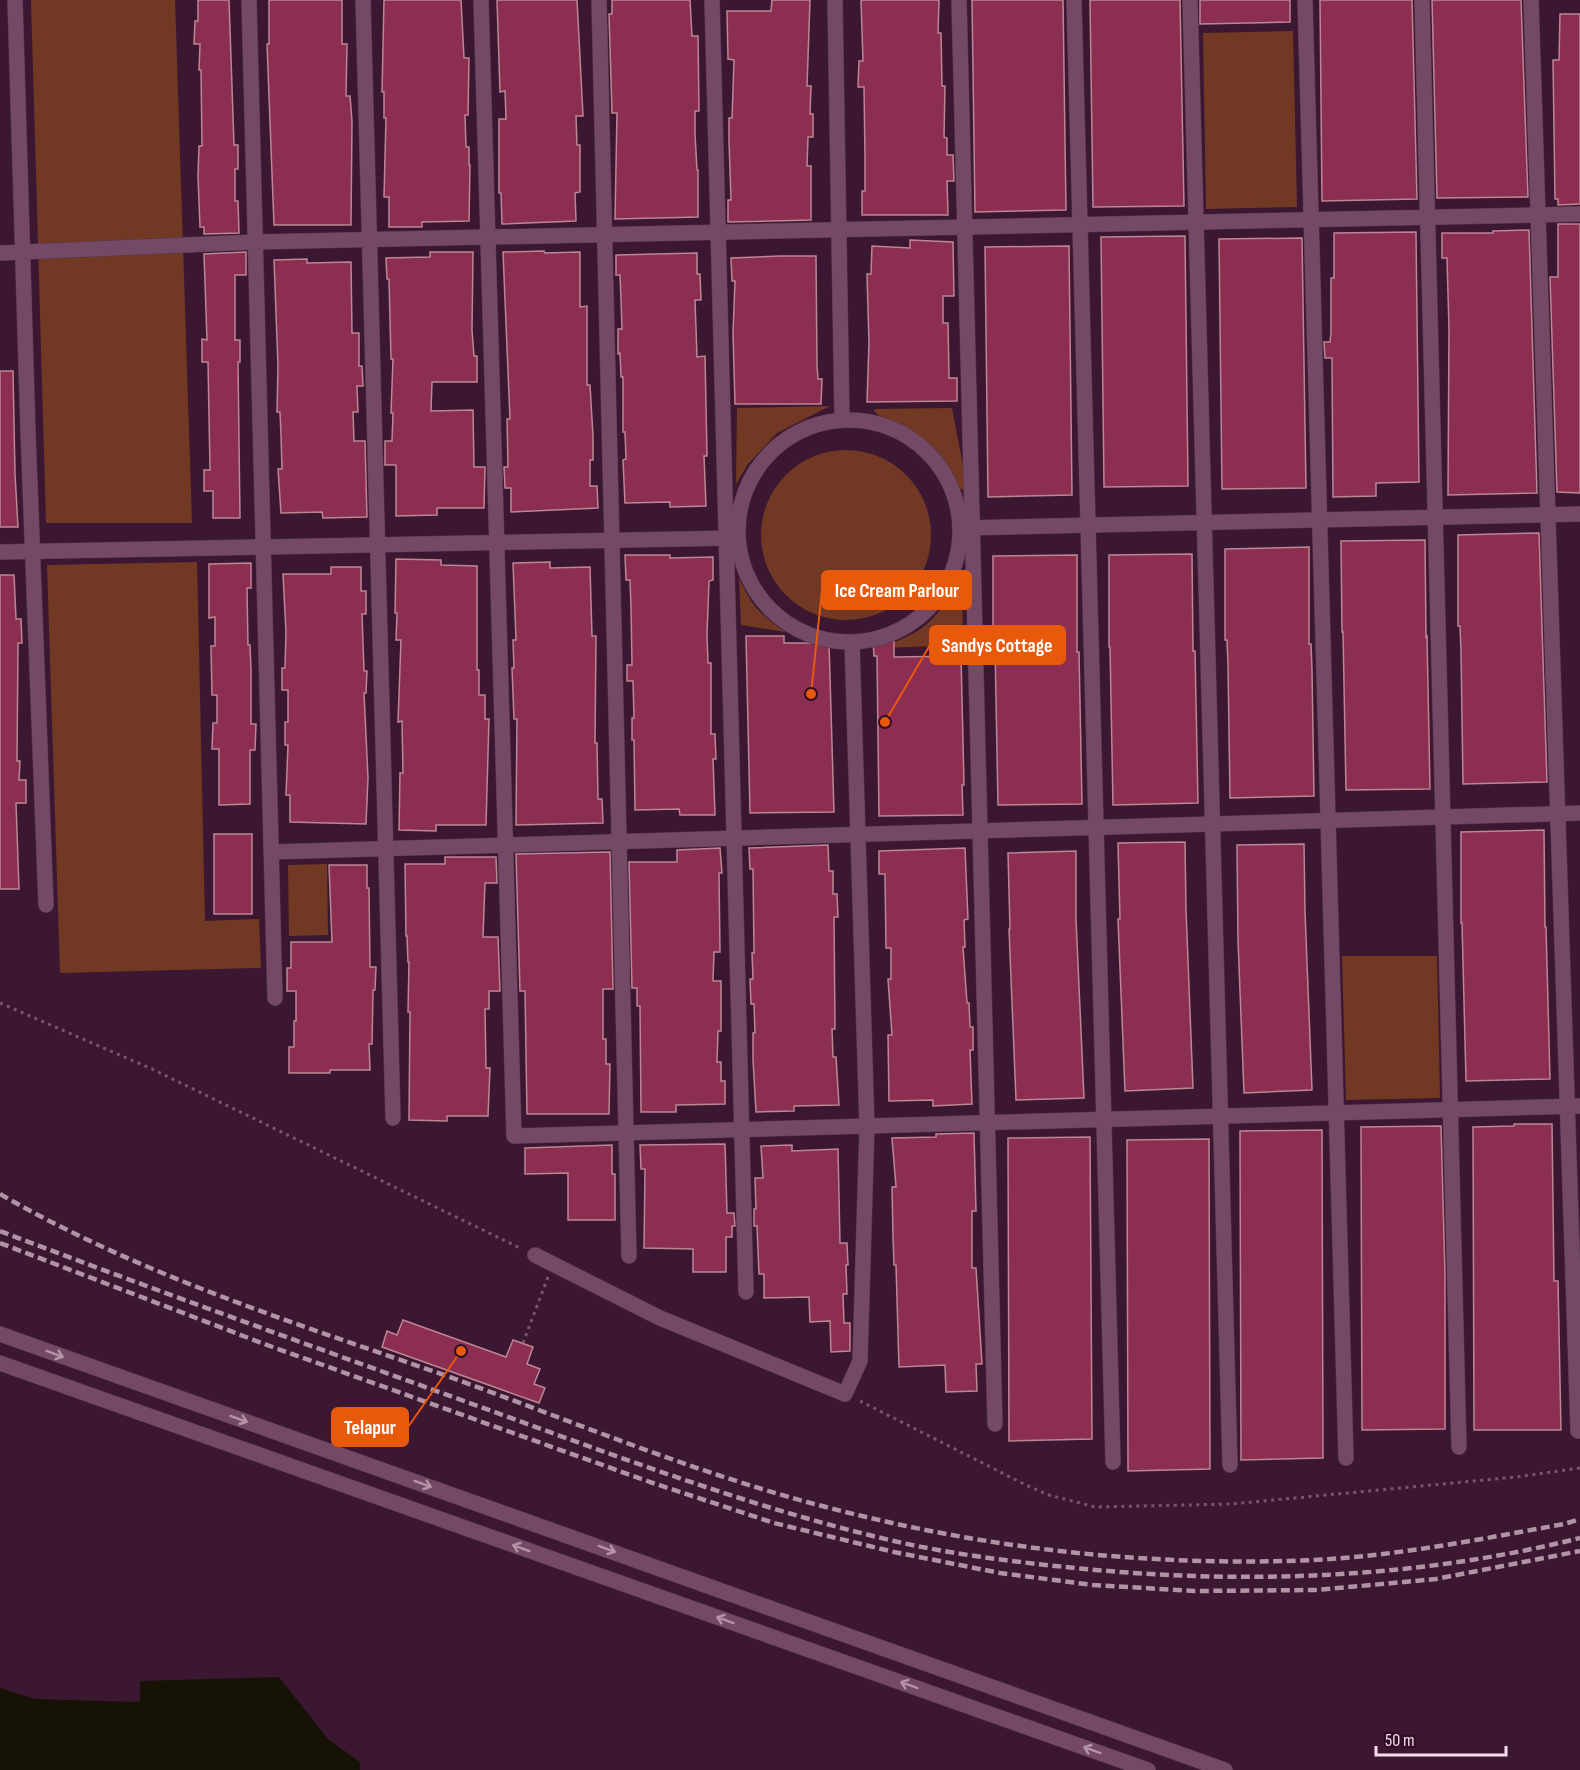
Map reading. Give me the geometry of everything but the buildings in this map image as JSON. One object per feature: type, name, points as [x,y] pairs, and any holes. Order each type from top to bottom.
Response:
[{"type":"street","points":[[15,0],[46,905]]},
{"type":"street","points":[[249,0],[275,998]]},
{"type":"street","points":[[363,0],[393,1118]]},
{"type":"street","points":[[481,0],[514,1136],[1574,1106]]},
{"type":"street","points":[[599,0],[629,1256]]},
{"type":"street","points":[[712,0],[730,538],[734,838],[746,1292]]},
{"type":"street","points":[[835,0],[842,419]]},
{"type":"street","points":[[959,0],[965,227],[967,528],[980,830],[996,1424]]},
{"type":"street","points":[[1074,0],[1113,1462]]},
{"type":"street","points":[[1190,0],[1230,1465]]},
{"type":"street","points":[[1305,0],[1346,1458]]},
{"type":"street","points":[[1422,0],[1459,1447]]},
{"type":"street","points":[[1531,0],[1558,813],[1574,1106],[1578,1431]]},
{"type":"street","points":[[0,253],[255,242],[1580,214]]},
{"type":"street","points":[[842,419],[878,423],[910,437],[937,462],[954,493],[967,528],[957,563],[942,594],[918,620],[887,636],[852,643],[818,639],[786,624],[761,601],[744,571],[730,538],[740,503],[754,471],[777,445],[807,427],[842,419]]},
{"type":"street","points":[[967,528],[1580,514]]},
{"type":"street","points":[[0,552],[730,538]]},
{"type":"street","points":[[535,1255],[660,1318],[845,1394],[860,1361],[867,1126],[852,643]]},
{"type":"street","points":[[271,852],[1580,813]]},
{"type":"street","points":[[0,1334],[1225,1770]]},
{"type":"street","points":[[0,1363],[1148,1770]]},
{"type":"path","points":[[0,1003],[152,1069],[535,1255]]},
{"type":"path","points":[[523,1343],[553,1264]]},
{"type":"path","points":[[845,1394],[1028,1486],[1049,1495],[1095,1507],[1232,1504],[1291,1500],[1516,1477],[1580,1468]]},
{"type":"shaded area","points":[[31,0],[175,0],[192,523],[46,523]]},
{"type":"shaded area","points":[[1293,31],[1297,207],[1206,209],[1203,33]]},
{"type":"shaded area","points":[[830,406],[777,433],[748,464],[736,484],[737,408]]},
{"type":"shaded area","points":[[952,408],[967,487],[964,490],[959,488],[943,463],[926,444],[874,411],[875,409]]},
{"type":"shaded area","points":[[846,450],[863,451],[879,456],[906,475],[925,502],[930,518],[930,552],[925,568],[906,595],[879,614],[863,619],[846,620],[829,619],[813,614],[786,595],[767,568],[762,552],[761,535],[762,518],[767,502],[786,475],[813,456],[829,451]]},
{"type":"shaded area","points":[[197,562],[205,921],[259,919],[261,968],[60,973],[47,565]]},
{"type":"shaded area","points":[[962,573],[963,645],[881,648],[911,635],[927,624],[947,600]]},
{"type":"shaded area","points":[[739,578],[757,609],[785,632],[741,625]]},
{"type":"shaded area","points":[[327,864],[328,935],[289,936],[288,865]]},
{"type":"shaded area","points":[[1342,956],[1437,956],[1440,1098],[1346,1100]]},
{"type":"shaded area","points":[[279,1677],[328,1739],[360,1762],[360,1770],[0,1770],[0,1688],[35,1699],[140,1702],[140,1681]]},
{"type":"railway","points":[[0,1194],[108,1249],[219,1296],[447,1376],[682,1463],[778,1494],[886,1522],[946,1534],[1068,1552],[1190,1561],[1251,1561],[1313,1560],[1407,1551],[1564,1524],[1580,1519]]},
{"type":"railway","points":[[0,1231],[677,1477],[785,1512],[915,1546],[979,1557],[1129,1573],[1259,1577],[1324,1575],[1453,1563],[1580,1538]]},
{"type":"railway","points":[[0,1243],[267,1345],[650,1482],[774,1523],[894,1552],[1000,1573],[1093,1585],[1195,1591],[1317,1590],[1436,1579],[1580,1551]]},
{"type":"place","name":"Ice Cream Parlour","points":[[811,694]]},
{"type":"place","name":"Sandys Cottage","points":[[885,722]]},
{"type":"place","name":"Telapur","points":[[461,1351]]}]
